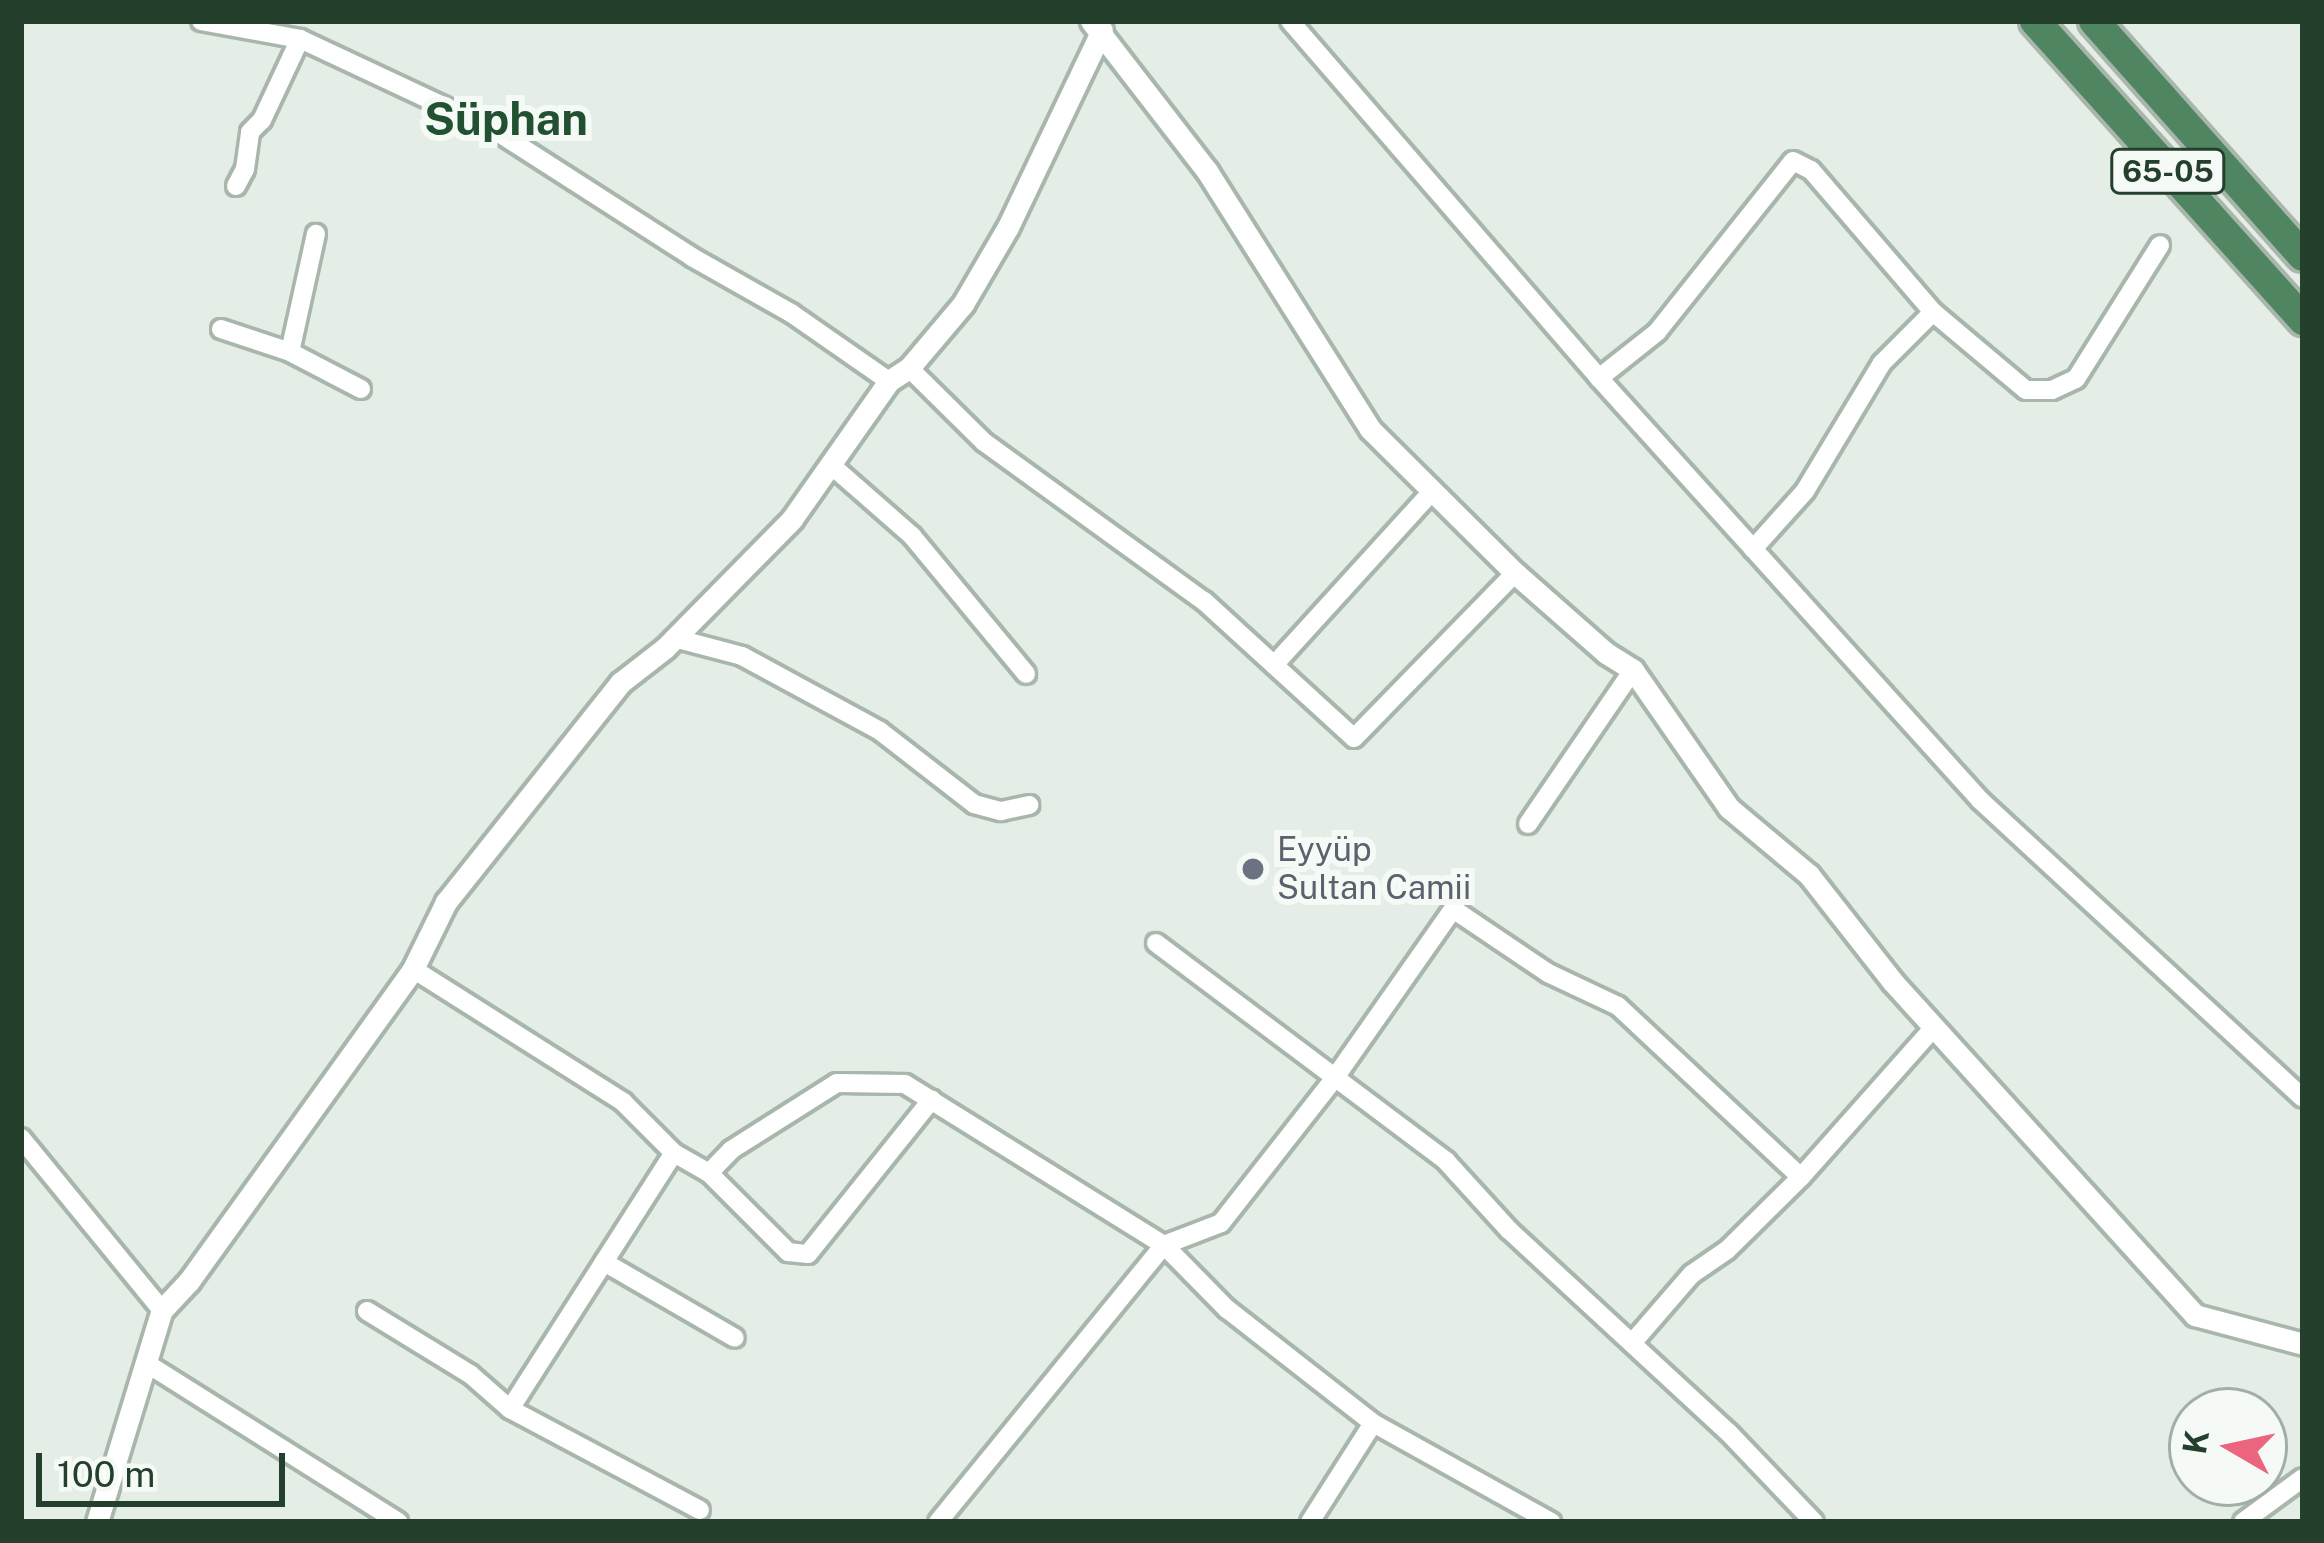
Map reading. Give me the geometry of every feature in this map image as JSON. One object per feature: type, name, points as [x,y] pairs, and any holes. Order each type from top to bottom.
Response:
[{"type":"highway","name":"65-05","points":[[2035,21],[2303,320]]},
{"type":"highway","name":"65-05","points":[[2094,21],[2303,256]]},
{"type":"street","points":[[201,21],[301,39],[496,130],[692,257],[790,313],[889,382]]},
{"type":"street","points":[[1290,21],[1600,378],[1980,800],[2303,1098]]},
{"type":"street","points":[[97,1522],[163,1310],[189,1281],[413,969],[418,952],[460,884],[620,683],[674,638],[792,519],[889,382],[909,368],[963,304],[997,246],[1096,26],[1207,171],[1370,429],[1515,573],[1606,653],[1633,670],[1730,808],[1810,875],[1934,1027],[2194,1316],[2303,1345]]},
{"type":"street","points":[[236,186],[245,169],[250,132],[262,120],[301,39]]},
{"type":"street","points":[[1600,378],[1657,332],[1793,161],[1811,170],[1933,313],[2026,390],[2052,390],[2076,379],[2159,245]]},
{"type":"street","points":[[290,352],[316,234]]},
{"type":"street","points":[[1753,548],[1805,491],[1882,363],[1933,313]]},
{"type":"street","points":[[221,328],[290,352],[361,389]]},
{"type":"street","points":[[909,368],[984,442],[1204,601],[1354,738],[1515,573]]},
{"type":"street","points":[[831,465],[912,536],[1026,674]]},
{"type":"street","points":[[1274,665],[1433,490]]},
{"type":"street","points":[[674,638],[742,656],[880,731],[974,804],[1001,811],[1029,805]]},
{"type":"street","points":[[1528,824],[1633,670]]},
{"type":"street","points":[[938,1522],[1164,1245],[1221,1223],[1334,1078],[1454,909],[1548,973],[1618,1006],[1801,1177]]},
{"type":"street","points":[[1156,943],[1446,1161],[1509,1230],[1633,1342],[1814,1522]]},
{"type":"street","points":[[413,969],[622,1102],[674,1153],[709,1173],[788,1252],[808,1254],[932,1099]]},
{"type":"street","points":[[1633,1342],[1692,1274],[1727,1250],[1801,1177],[1934,1027]]},
{"type":"street","points":[[709,1173],[730,1150],[837,1083],[905,1084],[1164,1245],[1227,1310],[1373,1424],[1545,1521]]},
{"type":"street","points":[[21,1138],[163,1310]]},
{"type":"street","points":[[510,1409],[674,1153]]},
{"type":"street","points":[[604,1262],[734,1338]]},
{"type":"street","points":[[367,1311],[470,1375],[510,1409],[700,1510]]},
{"type":"street","points":[[146,1363],[398,1522]]},
{"type":"street","points":[[1310,1522],[1373,1424]]},
{"type":"street","points":[[2242,1522],[2303,1478]]},
{"type":"place","name":"Eyyüp Sultan Camii","points":[[1253,869]]},
{"type":"district","name":"Süphan","points":[[506,119]]}]
